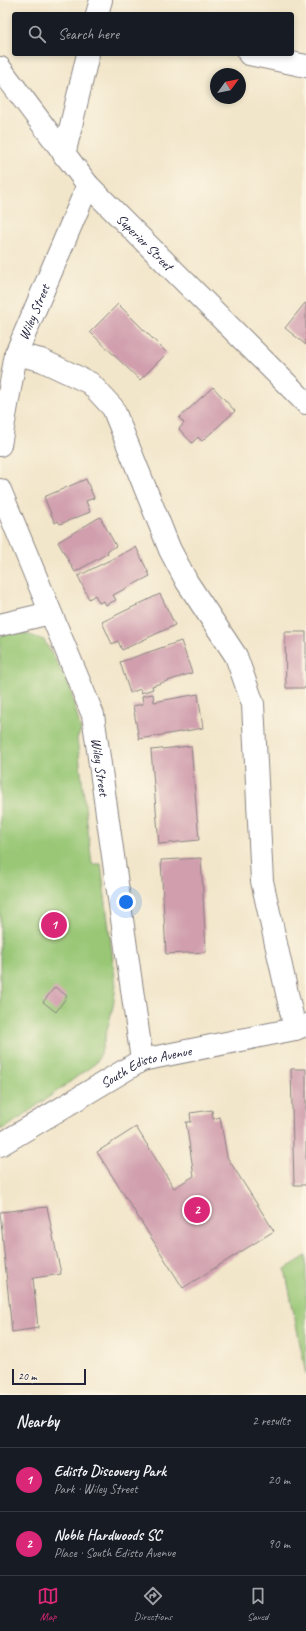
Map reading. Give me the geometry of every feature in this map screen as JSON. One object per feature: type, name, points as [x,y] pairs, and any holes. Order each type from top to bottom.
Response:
[{"type":"street","points":[[98,12],[101,0]]},
{"type":"street","points":[[64,155],[88,56]]},
{"type":"street","points":[[258,56],[306,66]]},
{"type":"street","name":"Superior Street","points":[[0,68],[88,185],[306,403]]},
{"type":"street","name":"Wiley Street","points":[[0,445],[16,354],[88,185]]},
{"type":"street","points":[[16,354],[41,360],[90,382],[113,408],[170,550],[187,582],[236,656],[253,704],[262,881],[300,1027]]},
{"type":"street","name":"Wiley Street","points":[[0,490],[93,715],[142,1060]]},
{"type":"street","points":[[0,625],[50,613]]},
{"type":"street","name":"South Edisto Avenue","points":[[0,1145],[142,1060],[300,1027]]},
{"type":"green space","points":[[12,633],[27,634],[44,640],[69,684],[81,731],[77,738],[92,864],[101,864],[116,986],[113,1007],[101,1053],[96,1063],[10,1125],[0,1130],[0,636]]},
{"type":"green space","points":[[306,1256],[306,1374],[285,1269]]},
{"type":"building","points":[[305,303],[306,304],[306,345],[285,328]]},
{"type":"building","points":[[118,304],[167,353],[140,380],[90,332]]},
{"type":"building","points":[[213,387],[235,411],[202,441],[198,437],[192,443],[179,429],[184,423],[179,418]]},
{"type":"building","points":[[86,479],[94,498],[86,501],[90,512],[60,524],[58,521],[55,523],[44,497]]},
{"type":"building","points":[[100,517],[116,546],[107,551],[108,553],[75,572],[58,542]]},
{"type":"building","points":[[136,547],[150,576],[113,595],[116,600],[106,605],[104,601],[99,603],[95,595],[89,599],[78,576]]},
{"type":"building","points":[[160,594],[175,625],[122,650],[118,641],[112,644],[102,622]]},
{"type":"building","points":[[285,632],[306,632],[306,688],[286,688]]},
{"type":"building","points":[[181,641],[192,673],[152,686],[153,689],[141,693],[140,689],[130,693],[120,662]]},
{"type":"building","points":[[153,694],[154,702],[198,694],[203,728],[139,739],[133,706],[143,704],[142,696]]},
{"type":"building","points":[[191,746],[199,840],[159,844],[151,750]]},
{"type":"building","points":[[201,858],[206,952],[166,954],[161,860]]},
{"type":"building","points":[[55,987],[67,996],[56,1012],[43,1002]]},
{"type":"building","points":[[291,1069],[306,1069],[306,1185],[294,1185]]},
{"type":"building","points":[[212,1110],[213,1119],[220,1117],[227,1157],[274,1231],[183,1288],[97,1152],[136,1127],[174,1188],[194,1176],[186,1122],[191,1122],[190,1113]]},
{"type":"building","points":[[47,1207],[61,1274],[33,1278],[38,1328],[12,1332],[0,1212]]},
{"type":"place","name":"Edisto Discovery Park","points":[[54,925]]},
{"type":"place","name":"Noble Hardwoods SC","points":[[197,1210]]}]
